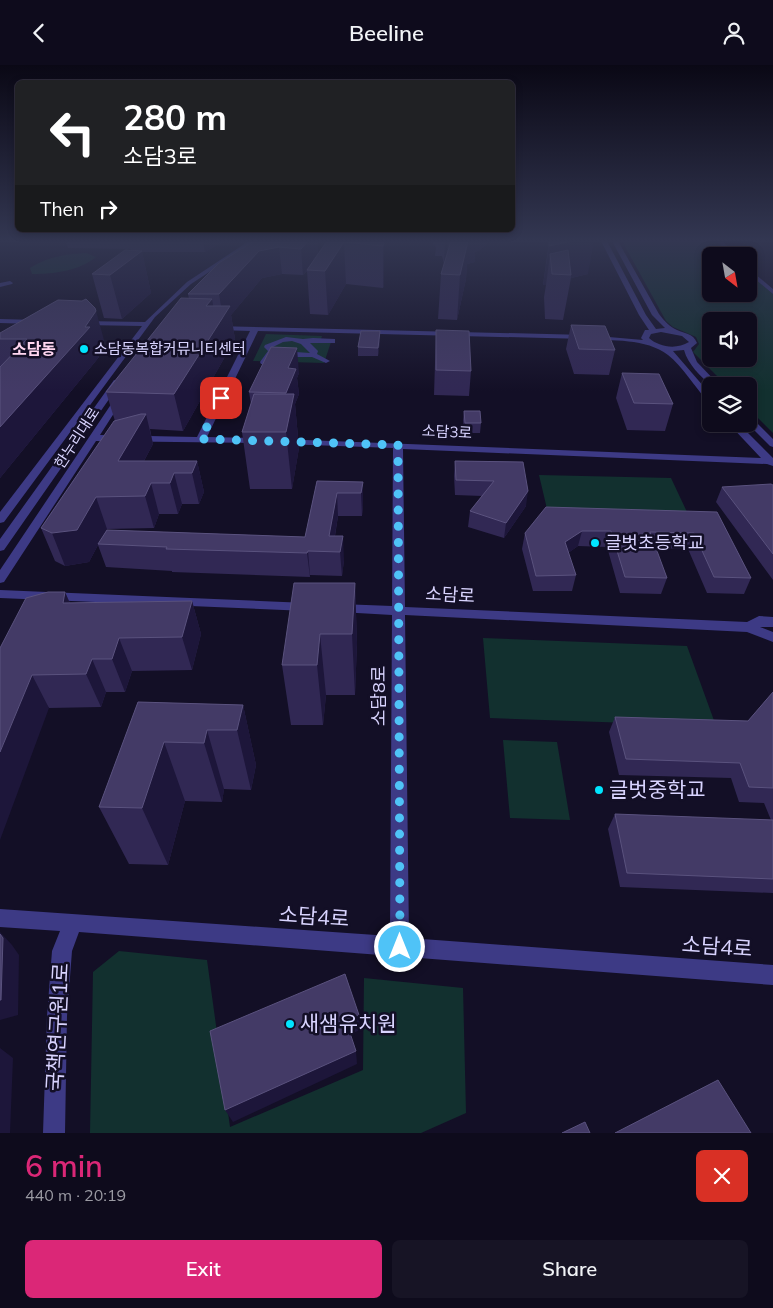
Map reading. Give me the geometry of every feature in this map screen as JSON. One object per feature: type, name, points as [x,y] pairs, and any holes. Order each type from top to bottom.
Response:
[{"type":"street","name":"한누리대로","points":[[0,520],[146,324],[181,291]]},
{"type":"street","points":[[181,303],[193,291]]},
{"type":"street","points":[[630,291],[651,331]]},
{"type":"street","points":[[208,327],[586,337],[630,340],[677,349],[687,347],[693,343],[684,334],[664,325],[643,291]]},
{"type":"street","points":[[0,321],[48,322]]},
{"type":"street","points":[[76,323],[146,324]]},
{"type":"street","points":[[201,439],[255,329]]},
{"type":"street","points":[[651,331],[645,338],[672,354],[702,389]]},
{"type":"street","points":[[586,337],[627,335],[651,331],[674,331]]},
{"type":"street","points":[[313,355],[314,351],[294,337],[277,341],[268,347],[275,351],[297,355],[313,355],[326,361]]},
{"type":"street","points":[[303,342],[314,340],[332,341]]},
{"type":"street","points":[[687,347],[690,356],[707,377]]},
{"type":"street","points":[[264,362],[269,353],[275,351]]},
{"type":"street","points":[[0,547],[123,374]]},
{"type":"street","name":"한누리대로","points":[[0,579],[124,391]]},
{"type":"street","points":[[757,428],[773,444]]},
{"type":"street","points":[[742,432],[771,463]]},
{"type":"street","name":"소담3로","points":[[93,438],[398,445],[771,463]]},
{"type":"street","name":"소담8로","points":[[398,445],[400,947]]},
{"type":"street","name":"소담로","points":[[0,594],[749,627],[773,637]]},
{"type":"street","name":"소담로","points":[[749,627],[758,621],[773,622]]},
{"type":"street","name":"소담4로","points":[[0,918],[773,975]]},
{"type":"street","name":"국책연구원1로","points":[[54,1133],[57,1016],[62,951],[73,922]]},
{"type":"green space","points":[[649,291],[702,291],[702,303],[758,303],[758,291],[769,291],[773,294],[773,433],[757,417],[757,377],[718,377],[708,367],[757,367],[757,312],[702,312],[702,361],[693,352],[699,344],[696,337],[673,327],[666,321]]},
{"type":"green space","points":[[266,334],[322,336],[320,342],[331,342],[324,363],[253,361]]},
{"type":"green space","points":[[539,475],[671,478],[687,512],[547,509]]},
{"type":"green space","points":[[483,638],[687,646],[716,726],[490,718]]},
{"type":"green space","points":[[503,740],[557,742],[570,820],[510,818]]},
{"type":"green space","points":[[119,951],[207,960],[230,1127],[363,1070],[364,978],[463,988],[466,1113],[421,1133],[90,1133],[93,972]]},
{"type":"building","points":[[191,291],[222,291],[219,294],[188,294]]},
{"type":"building","points":[[181,298],[212,299],[206,306],[230,306],[174,394],[106,392]]},
{"type":"building","points":[[86,299],[96,311],[85,327],[90,327],[0,427],[0,367],[27,339],[0,339],[0,333],[58,300],[82,301]]},
{"type":"building","points":[[571,325],[605,326],[615,350],[579,349]]},
{"type":"building","points":[[436,330],[469,331],[471,371],[436,370]]},
{"type":"building","points":[[361,331],[380,331],[378,348],[358,347]]},
{"type":"building","points":[[271,347],[297,348],[288,368],[296,369],[286,393],[249,392]]},
{"type":"building","points":[[622,373],[659,374],[673,404],[634,403]]},
{"type":"building","points":[[254,394],[294,394],[286,432],[242,432]]},
{"type":"building","points":[[464,411],[480,411],[481,423],[465,423]]},
{"type":"building","points":[[146,414],[118,461],[197,461],[192,473],[174,473],[170,483],[151,483],[145,496],[96,497],[77,530],[52,533],[41,528],[114,421]]},
{"type":"building","points":[[455,461],[523,462],[528,491],[506,523],[470,511],[494,481],[456,480]]},
{"type":"building","points":[[317,481],[363,482],[361,493],[337,493],[329,536],[343,536],[340,552],[308,551],[307,553],[166,549],[167,547],[98,544],[107,530],[305,537]]},
{"type":"building","points":[[773,485],[773,554],[722,487]]},
{"type":"building","points":[[546,507],[717,512],[751,578],[714,577],[694,533],[650,532],[667,578],[625,577],[611,531],[582,531],[565,542],[576,575],[536,576],[525,533]]},
{"type":"building","points":[[294,583],[355,583],[352,634],[320,634],[317,665],[282,665]]},
{"type":"building","points":[[48,592],[65,592],[63,603],[192,601],[182,637],[119,638],[112,659],[92,659],[86,674],[32,675],[0,752],[0,648],[26,598]]},
{"type":"building","points":[[773,692],[773,788],[749,787],[740,763],[626,759],[615,717],[748,721]]},
{"type":"building","points":[[138,702],[243,705],[237,730],[207,730],[204,743],[164,742],[142,808],[99,807]]},
{"type":"building","points":[[615,814],[773,820],[773,879],[627,873]]},
{"type":"building","points":[[0,934],[3,938],[1,1000],[0,1000]]},
{"type":"building","points":[[345,974],[359,1015],[346,1021],[356,1051],[225,1110],[210,1031]]},
{"type":"building","points":[[718,1080],[751,1133],[615,1133]]},
{"type":"building","points":[[585,1122],[590,1133],[562,1133]]},
{"type":"place","name":"소담동복합커뮤니티센터","points":[[84,349]]},
{"type":"place","name":"글벗초등학교","points":[[595,543]]},
{"type":"place","name":"글벗중학교","points":[[599,790]]},
{"type":"place","name":"새샘유치원","points":[[290,1024]]},
{"type":"district","name":"소담동","points":[[34,349]]},
{"type":"route","points":[[221,398],[201,439],[398,445],[400,947]]}]
